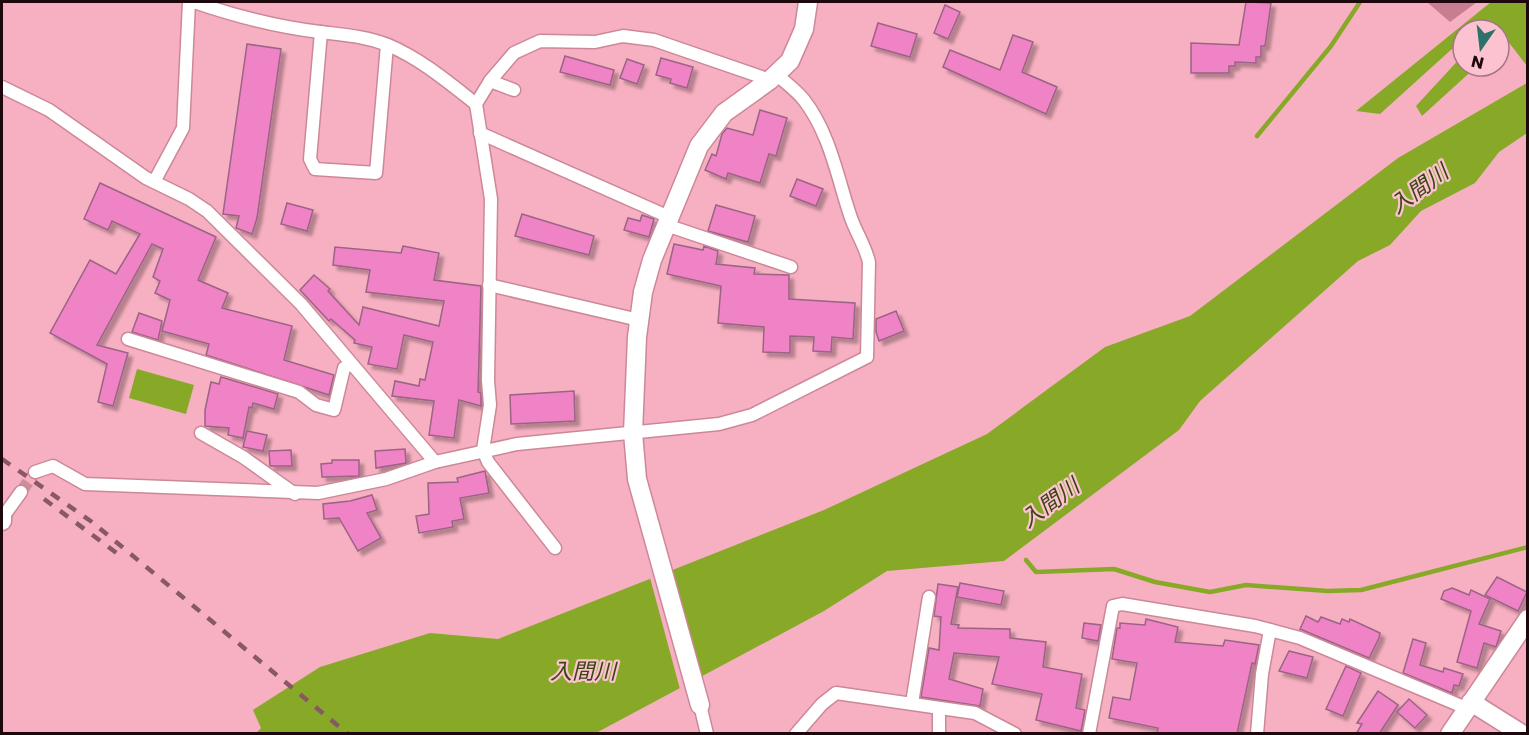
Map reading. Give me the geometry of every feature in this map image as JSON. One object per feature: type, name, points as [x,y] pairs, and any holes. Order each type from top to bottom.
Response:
[{"type":"street","points":[[153,182],[183,128],[189,2]]},
{"type":"street","points":[[194,2],[228,14],[321,32],[348,34],[387,45],[424,63],[476,104]]},
{"type":"street","points":[[707,734],[637,479],[633,433],[639,320],[652,260],[699,146],[724,113],[774,78],[798,48],[808,2]]},
{"type":"street","points":[[321,32],[310,159],[315,169],[376,173],[387,45]]},
{"type":"street","points":[[35,472],[48,467],[60,468],[85,484],[295,494],[318,493],[386,479],[435,462],[483,450],[719,424],[752,415],[867,357],[869,262],[865,248],[852,220],[835,159],[822,132],[804,100],[774,78],[654,40],[623,36],[595,42],[540,41],[514,53],[490,81],[476,104],[491,199],[490,405],[483,450],[488,462],[555,548]]},
{"type":"street","points":[[490,81],[514,90]]},
{"type":"street","points":[[2,87],[49,110],[153,182],[189,199],[207,211],[301,304],[435,462]]},
{"type":"street","points":[[480,133],[668,221],[791,267]]},
{"type":"street","points":[[489,285],[639,320]]},
{"type":"street","points":[[128,339],[299,392],[316,405],[334,410],[344,368],[351,364]]},
{"type":"street","points":[[201,433],[243,457],[295,494]]},
{"type":"street","points":[[2,518],[21,492]]},
{"type":"street","points":[[912,704],[929,597]]},
{"type":"street","points":[[1089,734],[1113,606],[1122,604],[1270,630],[1300,638],[1469,705],[1522,734]]},
{"type":"street","points":[[1450,734],[1527,619]]},
{"type":"street","points":[[1257,734],[1262,674],[1270,630]]},
{"type":"street","points":[[796,734],[822,704],[836,693],[975,713],[1016,734]]},
{"type":"street","points":[[939,708],[939,734]]},
{"type":"shaded area","points":[[1427,2],[1477,2],[1455,18],[1451,18],[1450,22]]},
{"type":"water","points":[[1491,2],[1527,2],[1527,66],[1511,45],[1511,18],[1471,18]]},
{"type":"water","points":[[1451,34],[1451,50],[1380,114],[1356,111]]},
{"type":"water","name":"入間川","points":[[1451,68],[1451,78],[1464,78],[1422,116],[1416,106]]},
{"type":"water","name":"入間川","points":[[1527,83],[1527,133],[1499,152],[1475,183],[1421,211],[1390,245],[1358,261],[1200,401],[1179,430],[1004,561],[887,571],[824,611],[596,733],[256,733],[261,728],[253,710],[320,667],[430,633],[498,639],[824,510],[987,434],[1105,347],[1190,316],[1398,158]]},
{"type":"water","points":[[137,369],[194,385],[186,414],[129,398]]},
{"type":"pier","points":[[671,566],[703,681],[681,693],[649,574]]},
{"type":"building","points":[[1246,2],[1271,3],[1265,46],[1261,46],[1261,57],[1256,57],[1256,63],[1235,62],[1235,66],[1229,66],[1229,73],[1191,73],[1191,43],[1239,45]]},
{"type":"building","points":[[945,5],[960,12],[948,39],[934,33]]},
{"type":"building","points":[[878,23],[917,34],[910,57],[871,46]]},
{"type":"building","points":[[1013,35],[1033,42],[1022,72],[1057,87],[1046,114],[943,67],[950,50],[1000,70]]},
{"type":"building","points":[[247,44],[281,49],[257,218],[252,234],[236,228],[239,216],[223,214]]},
{"type":"building","points":[[565,56],[614,70],[610,85],[560,72]]},
{"type":"building","points":[[661,58],[693,67],[687,88],[670,83],[671,79],[656,75]]},
{"type":"building","points":[[627,59],[644,65],[637,84],[620,78]]},
{"type":"building","points":[[760,110],[787,118],[776,156],[769,154],[760,183],[728,173],[726,179],[705,170],[712,154],[716,156],[722,134],[727,128],[753,135]]},
{"type":"building","points":[[797,179],[823,189],[816,206],[790,196]]},
{"type":"building","points":[[100,183],[216,237],[198,280],[228,293],[222,308],[292,326],[284,360],[334,375],[329,395],[206,355],[209,344],[162,331],[170,300],[155,293],[160,281],[153,277],[163,249],[152,244],[97,345],[128,353],[113,406],[98,402],[107,364],[50,333],[90,260],[116,274],[140,234],[112,221],[108,230],[84,219]]},
{"type":"building","points":[[287,203],[313,210],[307,231],[281,224]]},
{"type":"building","points":[[716,205],[755,216],[748,242],[708,231]]},
{"type":"building","points":[[522,214],[594,236],[589,255],[515,236]]},
{"type":"building","points":[[642,215],[654,219],[649,237],[624,230],[628,218],[640,221]]},
{"type":"building","points":[[674,244],[703,250],[704,246],[718,251],[716,264],[755,268],[754,274],[789,275],[789,299],[855,303],[853,339],[832,337],[831,352],[813,351],[814,337],[790,336],[790,353],[763,352],[764,327],[718,323],[721,286],[667,274]]},
{"type":"building","points":[[403,246],[439,253],[434,280],[481,286],[478,392],[481,393],[481,406],[459,400],[454,438],[429,435],[434,401],[392,396],[395,381],[419,386],[420,379],[425,380],[433,342],[404,335],[397,369],[368,364],[372,347],[354,343],[355,340],[331,319],[329,321],[300,290],[314,275],[330,289],[328,291],[359,325],[363,307],[439,326],[444,301],[366,292],[370,270],[333,265],[335,247],[401,253]]},
{"type":"building","points":[[896,311],[904,331],[879,341],[876,319]]},
{"type":"building","points":[[139,313],[162,321],[158,340],[132,332]]},
{"type":"building","points":[[221,377],[278,394],[274,409],[253,403],[252,408],[249,407],[243,438],[228,435],[229,428],[205,426],[205,410],[211,382],[219,384]]},
{"type":"building","points":[[574,391],[575,421],[511,424],[510,395]]},
{"type":"building","points":[[247,431],[267,435],[263,451],[243,447]]},
{"type":"building","points":[[405,449],[406,463],[376,468],[375,451]]},
{"type":"building","points":[[291,450],[292,466],[270,466],[269,451]]},
{"type":"building","points":[[332,460],[359,460],[359,476],[322,477],[321,464],[332,463]]},
{"type":"building","points":[[485,471],[489,493],[460,498],[464,519],[452,521],[453,527],[419,533],[416,516],[429,514],[428,483],[458,482],[457,478]]},
{"type":"building","points":[[372,495],[377,510],[367,513],[381,538],[358,551],[339,518],[324,519],[323,504],[350,501]]},
{"type":"building","points":[[1497,577],[1527,592],[1518,611],[1485,595]]},
{"type":"building","points":[[960,583],[1004,591],[1001,605],[957,597]]},
{"type":"building","points":[[938,584],[958,587],[951,624],[959,625],[958,628],[1010,629],[1010,638],[1046,642],[1043,667],[1082,674],[1076,708],[1085,710],[1081,731],[1036,720],[1042,694],[992,684],[999,657],[954,653],[949,679],[983,689],[980,706],[921,697],[929,648],[939,650],[941,617],[934,616]]},
{"type":"building","points":[[1452,588],[1469,595],[1471,590],[1490,599],[1479,624],[1501,631],[1496,647],[1484,643],[1477,668],[1457,662],[1471,611],[1441,599],[1444,591]]},
{"type":"building","points":[[1306,616],[1318,622],[1321,617],[1340,624],[1342,619],[1349,622],[1350,619],[1380,633],[1379,638],[1369,658],[1300,629]]},
{"type":"building","points":[[1146,619],[1178,627],[1175,642],[1223,646],[1225,640],[1259,645],[1255,664],[1252,663],[1237,734],[1157,734],[1158,728],[1109,718],[1113,697],[1130,700],[1137,663],[1112,659],[1117,628],[1120,628],[1120,623],[1145,625]]},
{"type":"building","points":[[1084,623],[1101,625],[1098,641],[1082,638]]},
{"type":"building","points":[[1413,639],[1426,643],[1420,665],[1443,672],[1444,668],[1463,674],[1459,686],[1454,685],[1452,693],[1403,673]]},
{"type":"building","points":[[1289,651],[1313,657],[1307,678],[1279,671]]},
{"type":"building","points":[[1346,666],[1361,673],[1343,716],[1326,709]]},
{"type":"building","points":[[1378,691],[1398,705],[1379,734],[1356,734],[1362,724],[1357,723]]},
{"type":"building","points":[[1409,699],[1427,715],[1415,728],[1397,712]]},
{"type":"waterway","points":[[1257,136],[1331,46],[1360,2]]},
{"type":"waterway","points":[[1026,560],[1036,572],[1114,569],[1155,582],[1210,592],[1246,585],[1328,591],[1361,590],[1528,547]]},
{"type":"tunnel","points":[[21,492],[35,472]]},
{"type":"railway","points":[[2,459],[92,522],[348,734]]},
{"type":"railway","points":[[44,499],[118,554]]}]
